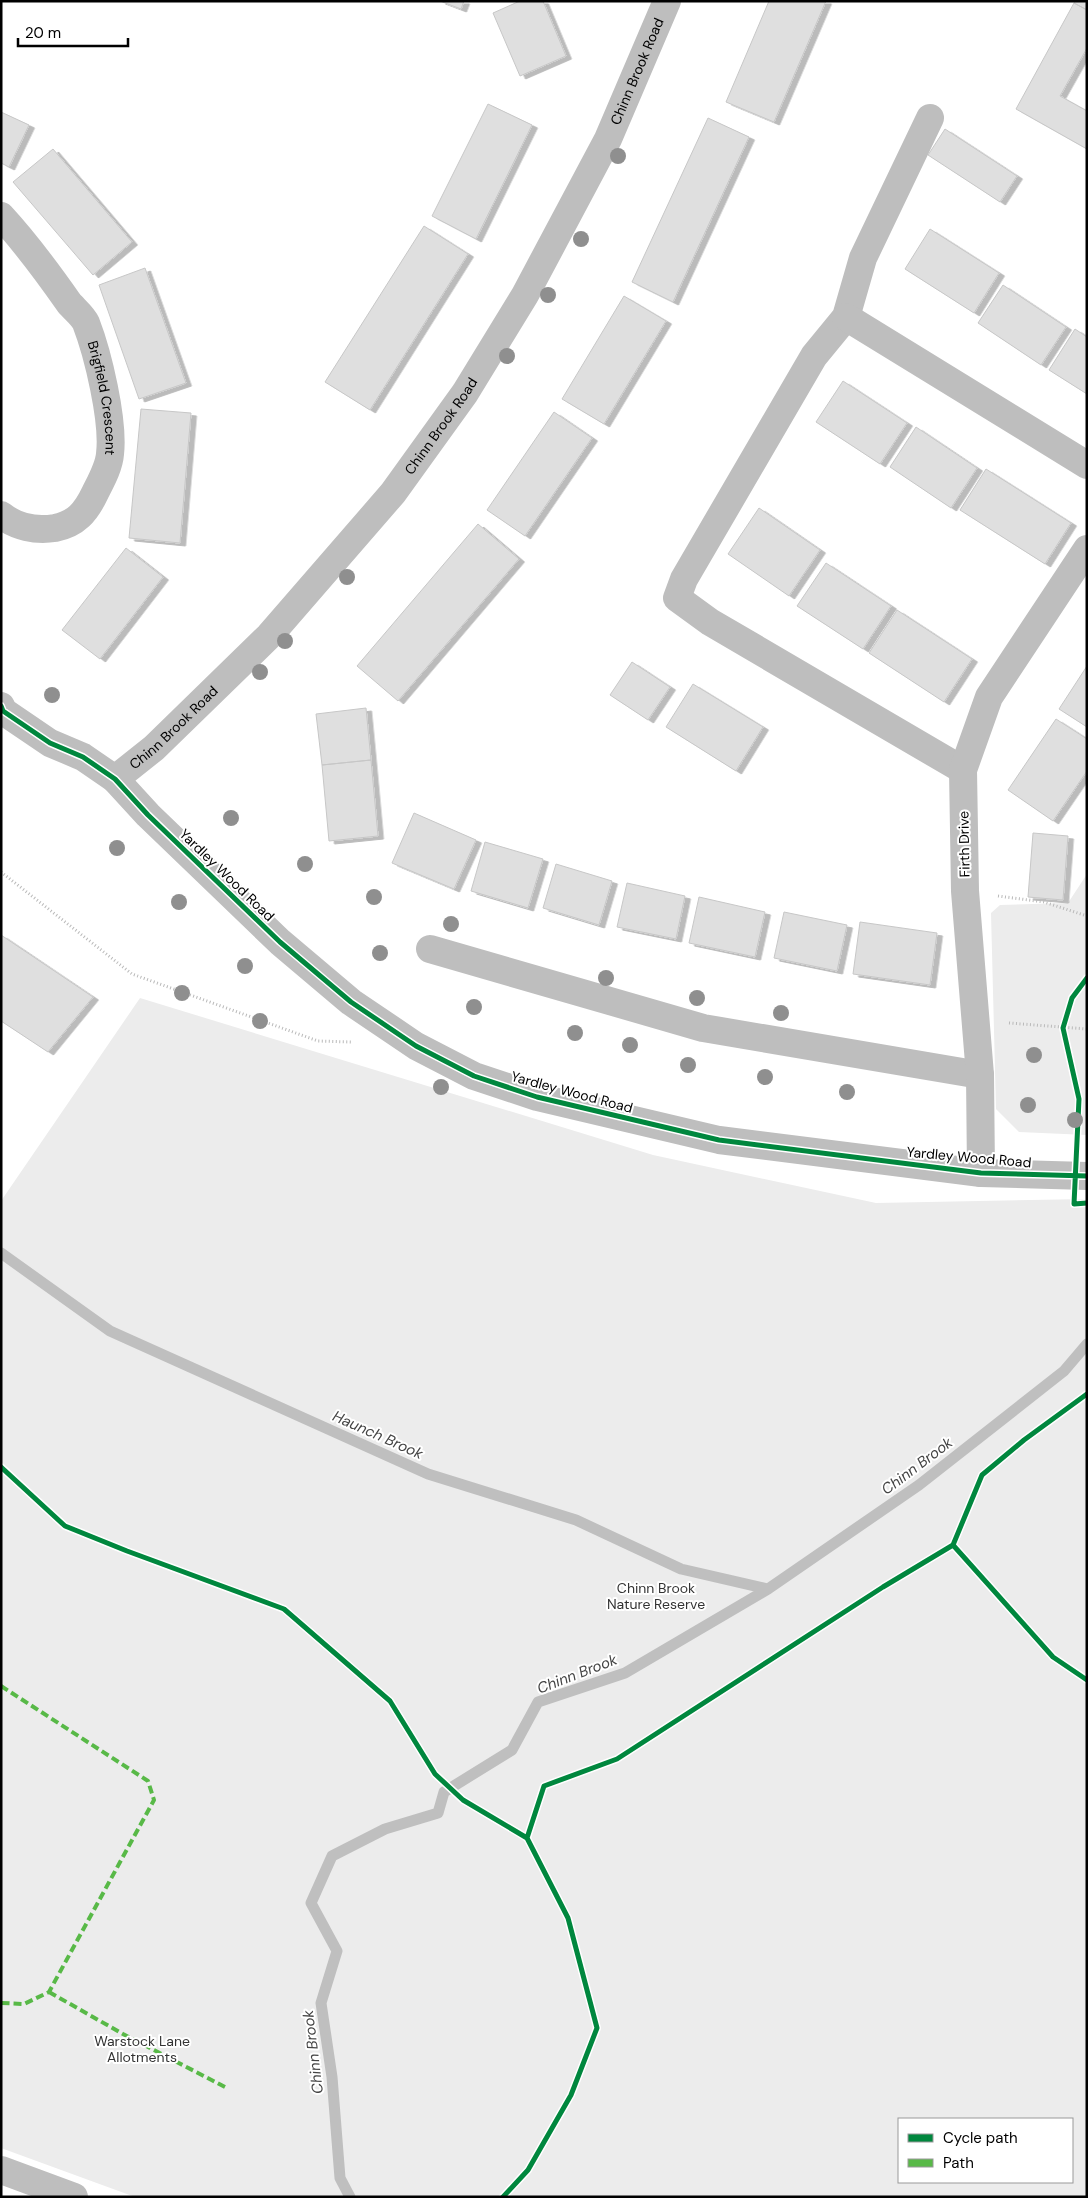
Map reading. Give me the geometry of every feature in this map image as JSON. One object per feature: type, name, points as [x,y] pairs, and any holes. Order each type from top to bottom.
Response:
[{"type":"street","name":"Chinn Brook Road","points":[[115,779],[154,748],[269,636],[393,493],[465,393],[525,295],[608,139],[666,1]]},
{"type":"street","points":[[930,118],[863,258],[846,317],[814,356],[684,579],[677,598],[710,622],[963,770]]},
{"type":"street","name":"Brigfield Crescent","points":[[1,216],[27,244],[85,321],[96,358],[110,432],[110,455],[88,508],[74,522],[41,530],[10,522],[1,515]]},
{"type":"street","points":[[846,317],[1087,465]]},
{"type":"street","name":"Firth Drive","points":[[982,1173],[980,1075],[965,891],[963,770],[989,697],[1087,549]]},
{"type":"street","name":"Yardley Wood Road","points":[[2,710],[50,743],[83,757],[115,779],[148,815],[280,942],[351,1002],[416,1046],[474,1076],[537,1097],[719,1140],[982,1173],[1087,1176]]},
{"type":"street","points":[[430,949],[703,1028],[980,1075]]},
{"type":"street","points":[[1,2170],[74,2197]]},
{"type":"path","points":[[1,872],[132,974],[318,1041],[358,1043]]},
{"type":"path","points":[[965,891],[1044,902],[1087,916]]},
{"type":"path","points":[[976,1020],[1087,1029]]},
{"type":"path","points":[[1065,1020],[1063,1028],[1065,1037]]},
{"type":"green space","points":[[1087,874],[1087,1135],[1019,1132],[996,1109],[991,913],[1000,905],[1068,903]]},
{"type":"green space","name":"Chinn Brook Nature Reserve","points":[[140,998],[653,1155],[876,1203],[1087,1199],[1087,2197],[135,2197],[1,2148],[1,1201]]},
{"type":"building","points":[[440,1],[464,1],[461,9]]},
{"type":"building","points":[[520,1],[543,1],[566,56],[520,76],[493,13]]},
{"type":"building","points":[[769,1],[826,1],[774,122],[726,102]]},
{"type":"building","points":[[1075,1],[1087,1],[1087,10],[1074,3]]},
{"type":"building","points":[[1074,3],[1087,10],[1087,48],[1060,96],[1087,111],[1087,149],[1016,109]]},
{"type":"building","points":[[488,104],[532,125],[476,239],[432,216]]},
{"type":"building","points":[[1,112],[29,125],[9,167],[1,163]]},
{"type":"building","points":[[708,118],[749,137],[673,302],[632,282]]},
{"type":"building","points":[[945,129],[1017,176],[1000,202],[928,155]]},
{"type":"building","points":[[53,149],[132,242],[93,275],[13,182]]},
{"type":"building","points":[[424,226],[468,254],[370,410],[325,382]]},
{"type":"building","points":[[930,229],[999,273],[974,313],[905,269]]},
{"type":"building","points":[[145,268],[186,383],[139,399],[99,285]]},
{"type":"building","points":[[1003,285],[1066,327],[1041,365],[978,323]]},
{"type":"building","points":[[624,296],[666,321],[604,424],[562,399]]},
{"type":"building","points":[[1075,329],[1087,337],[1087,394],[1049,370]]},
{"type":"building","points":[[843,381],[907,423],[880,464],[816,422]]},
{"type":"building","points":[[141,409],[191,413],[180,543],[129,538]]},
{"type":"building","points":[[554,412],[592,438],[525,536],[487,510]]},
{"type":"building","points":[[916,427],[977,468],[951,508],[890,467]]},
{"type":"building","points":[[986,469],[1071,523],[1045,564],[960,510]]},
{"type":"building","points":[[759,508],[820,550],[789,596],[728,554]]},
{"type":"building","points":[[478,524],[519,559],[398,701],[357,666]]},
{"type":"building","points":[[126,548],[163,577],[100,659],[62,630]]},
{"type":"building","points":[[826,563],[891,606],[863,649],[797,606]]},
{"type":"building","points":[[897,610],[972,659],[944,702],[869,653]]},
{"type":"building","points":[[632,662],[670,687],[648,720],[610,695]]},
{"type":"building","points":[[1087,666],[1087,727],[1059,709]]},
{"type":"building","points":[[693,684],[763,727],[736,771],[666,727]]},
{"type":"building","points":[[366,708],[371,760],[322,765],[316,714]]},
{"type":"building","points":[[1056,719],[1087,739],[1087,771],[1053,821],[1008,790]]},
{"type":"building","points":[[371,760],[378,836],[329,841],[322,765]]},
{"type":"building","points":[[414,813],[476,840],[454,889],[392,863]]},
{"type":"building","points":[[1033,833],[1068,836],[1063,900],[1028,897]]},
{"type":"building","points":[[485,842],[543,859],[528,908],[471,891]]},
{"type":"building","points":[[556,864],[612,881],[599,925],[543,908]]},
{"type":"building","points":[[627,883],[685,896],[676,939],[617,927]]},
{"type":"building","points":[[699,897],[765,912],[755,957],[689,943]]},
{"type":"building","points":[[784,912],[847,925],[837,971],[774,958]]},
{"type":"building","points":[[860,922],[937,933],[930,985],[853,974]]},
{"type":"building","points":[[1,935],[93,997],[48,1052],[1,1021]]},
{"type":"waterway","name":"Haunch Brook","points":[[1,1253],[110,1331],[428,1474],[576,1520],[681,1569],[768,1589]]},
{"type":"waterway","name":"Chinn Brook","points":[[350,2197],[340,2178],[332,2077],[321,2003],[337,1951],[311,1903],[332,1856],[385,1829],[438,1813],[444,1792],[512,1750],[538,1702],[625,1673],[768,1589],[919,1485],[1064,1371],[1087,1344]]},
{"type":"marked path","points":[[1,1686],[148,1781],[154,1800],[49,1992],[24,2004],[1,2003]]},
{"type":"marked path","points":[[49,1992],[123,2034],[225,2087]]},
{"type":"cycle path","points":[[1,706],[3,711],[50,743],[83,757],[115,779],[148,815],[280,942],[351,1002],[416,1046],[474,1076],[537,1097],[719,1140],[981,1173],[1087,1176]]},
{"type":"cycle path","points":[[1087,978],[1072,998],[1063,1028],[1079,1099],[1074,1204],[1087,1203]]},
{"type":"cycle path","points":[[1087,1394],[1024,1440],[982,1475],[953,1545],[1053,1657],[1087,1680]]},
{"type":"cycle path","points":[[1,1467],[65,1526],[284,1609],[390,1701],[435,1774],[463,1800],[527,1838]]},
{"type":"cycle path","points":[[503,2197],[528,2170],[571,2095],[597,2028],[568,1918],[527,1838],[544,1786],[617,1759],[883,1587],[953,1545]]},
{"type":"park label","name":"Warstock Lane Allotments","points":[[142,2050]]}]
